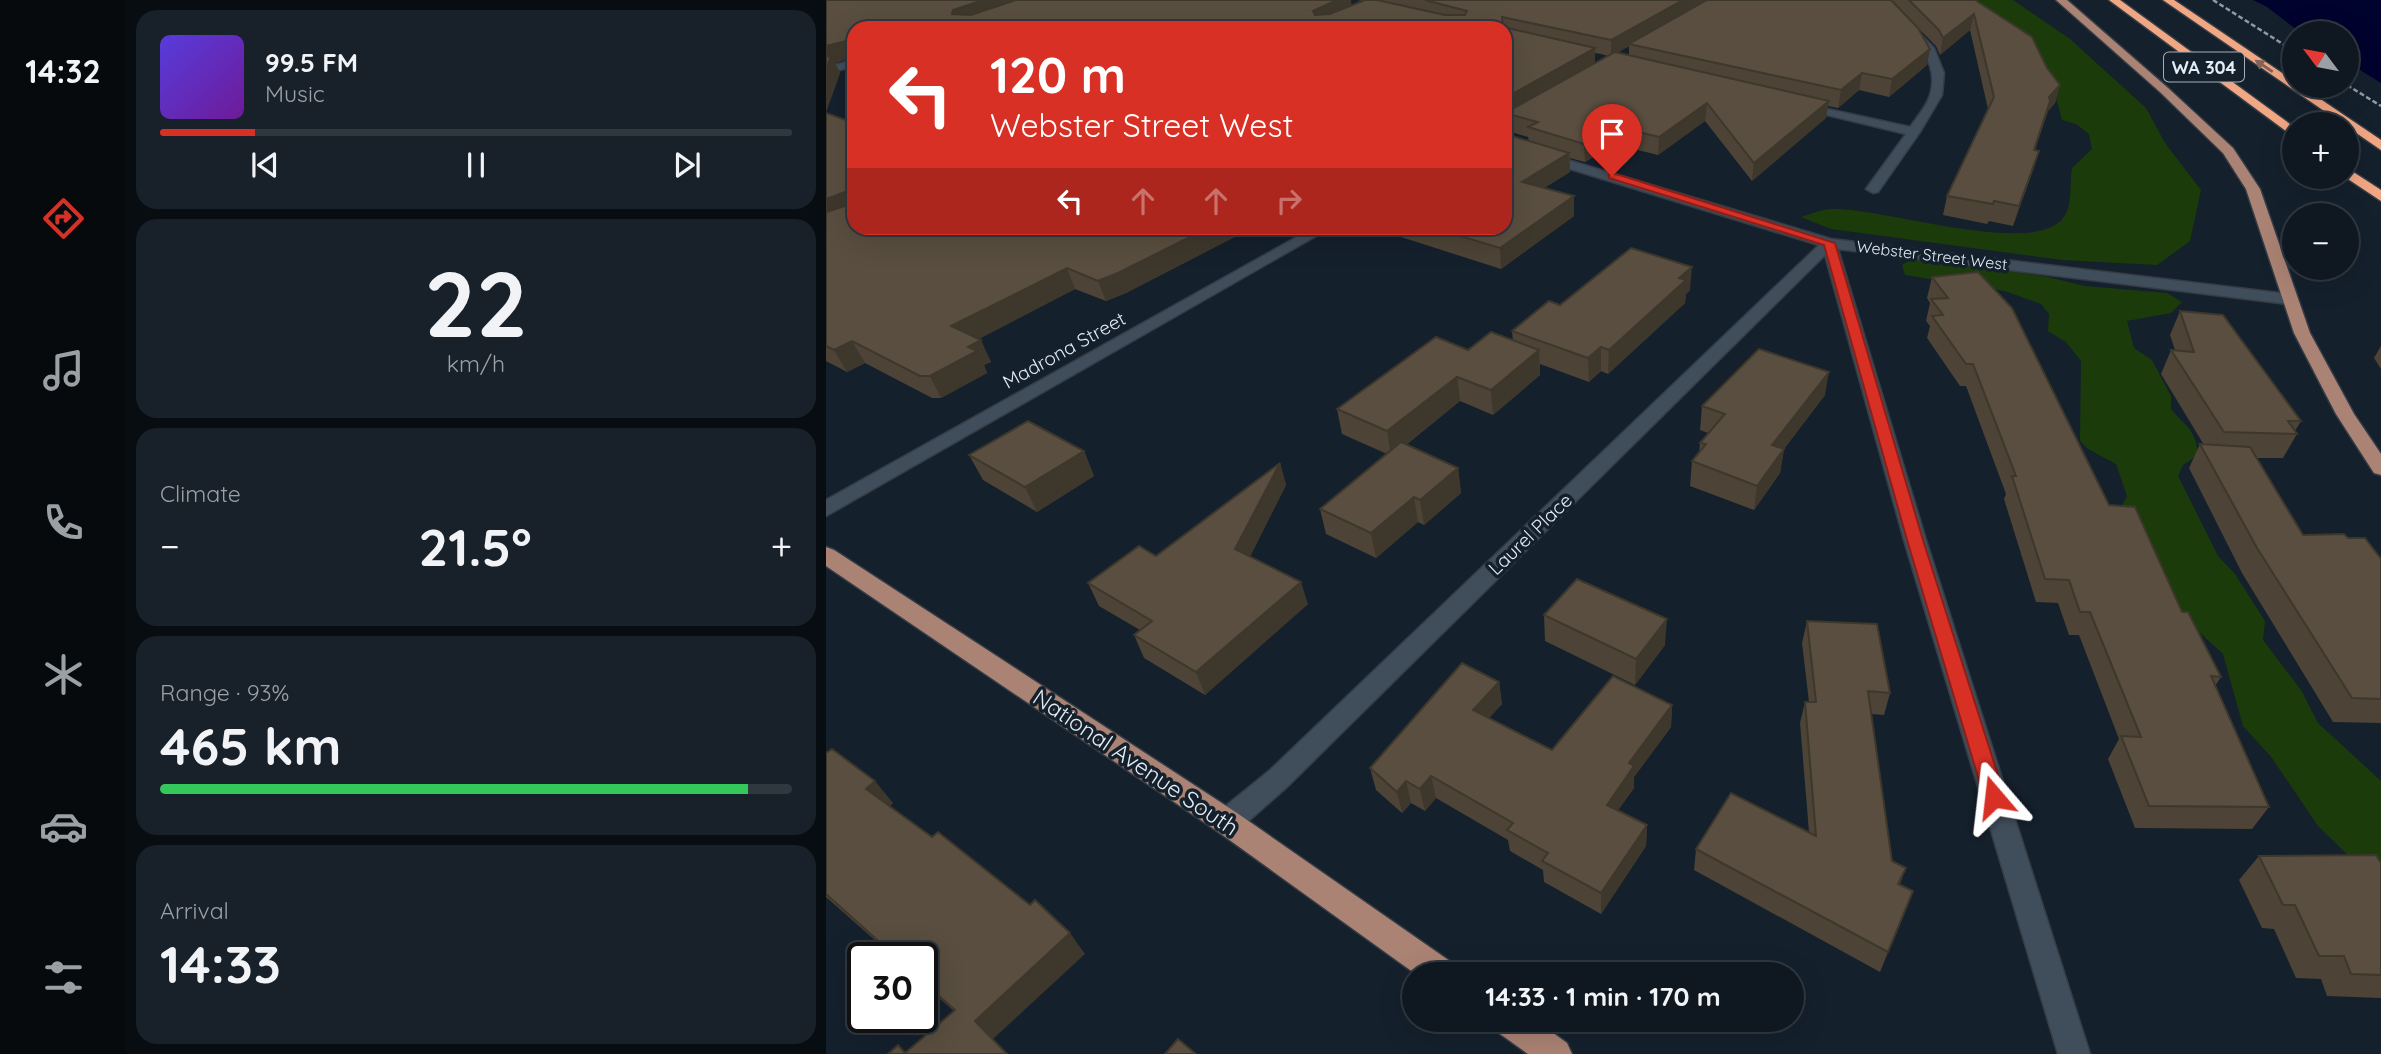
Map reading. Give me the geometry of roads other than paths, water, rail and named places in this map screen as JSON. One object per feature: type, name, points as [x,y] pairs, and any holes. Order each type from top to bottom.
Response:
[{"type":"highway","name":"WA 304","points":[[2114,0],[2282,124]]},
{"type":"highway","name":"WA 304","points":[[2168,0],[2381,146]]},
{"type":"highway","points":[[2359,181],[2381,197]]},
{"type":"main road","points":[[2061,0],[2164,90],[2228,151],[2253,189],[2302,334],[2345,414],[2381,469]]},
{"type":"main road","name":"National Avenue South","points":[[826,555],[1227,822],[1425,962]]},
{"type":"main road","points":[[1521,1032],[1541,1050]]},
{"type":"street","points":[[1873,189],[1914,132],[1936,95],[1938,73],[1930,50],[1882,0]]},
{"type":"street","points":[[826,71],[847,65]]},
{"type":"street","points":[[1782,103],[1914,132]]},
{"type":"street","name":"Webster Street West","points":[[1512,147],[1829,243],[2288,299]]},
{"type":"street","name":"Madrona Street","points":[[826,509],[1311,235]]},
{"type":"street","points":[[1829,243],[1915,540],[2074,1054]]},
{"type":"street","name":"Laurel Place","points":[[1227,822],[1278,779],[1829,243]]},
{"type":"water","points":[[2253,0],[2381,0],[2381,83],[2359,69],[2359,21],[2285,21]]},
{"type":"railway","points":[[2213,0],[2282,43]]},
{"type":"railway","points":[[2359,92],[2381,106]]}]
